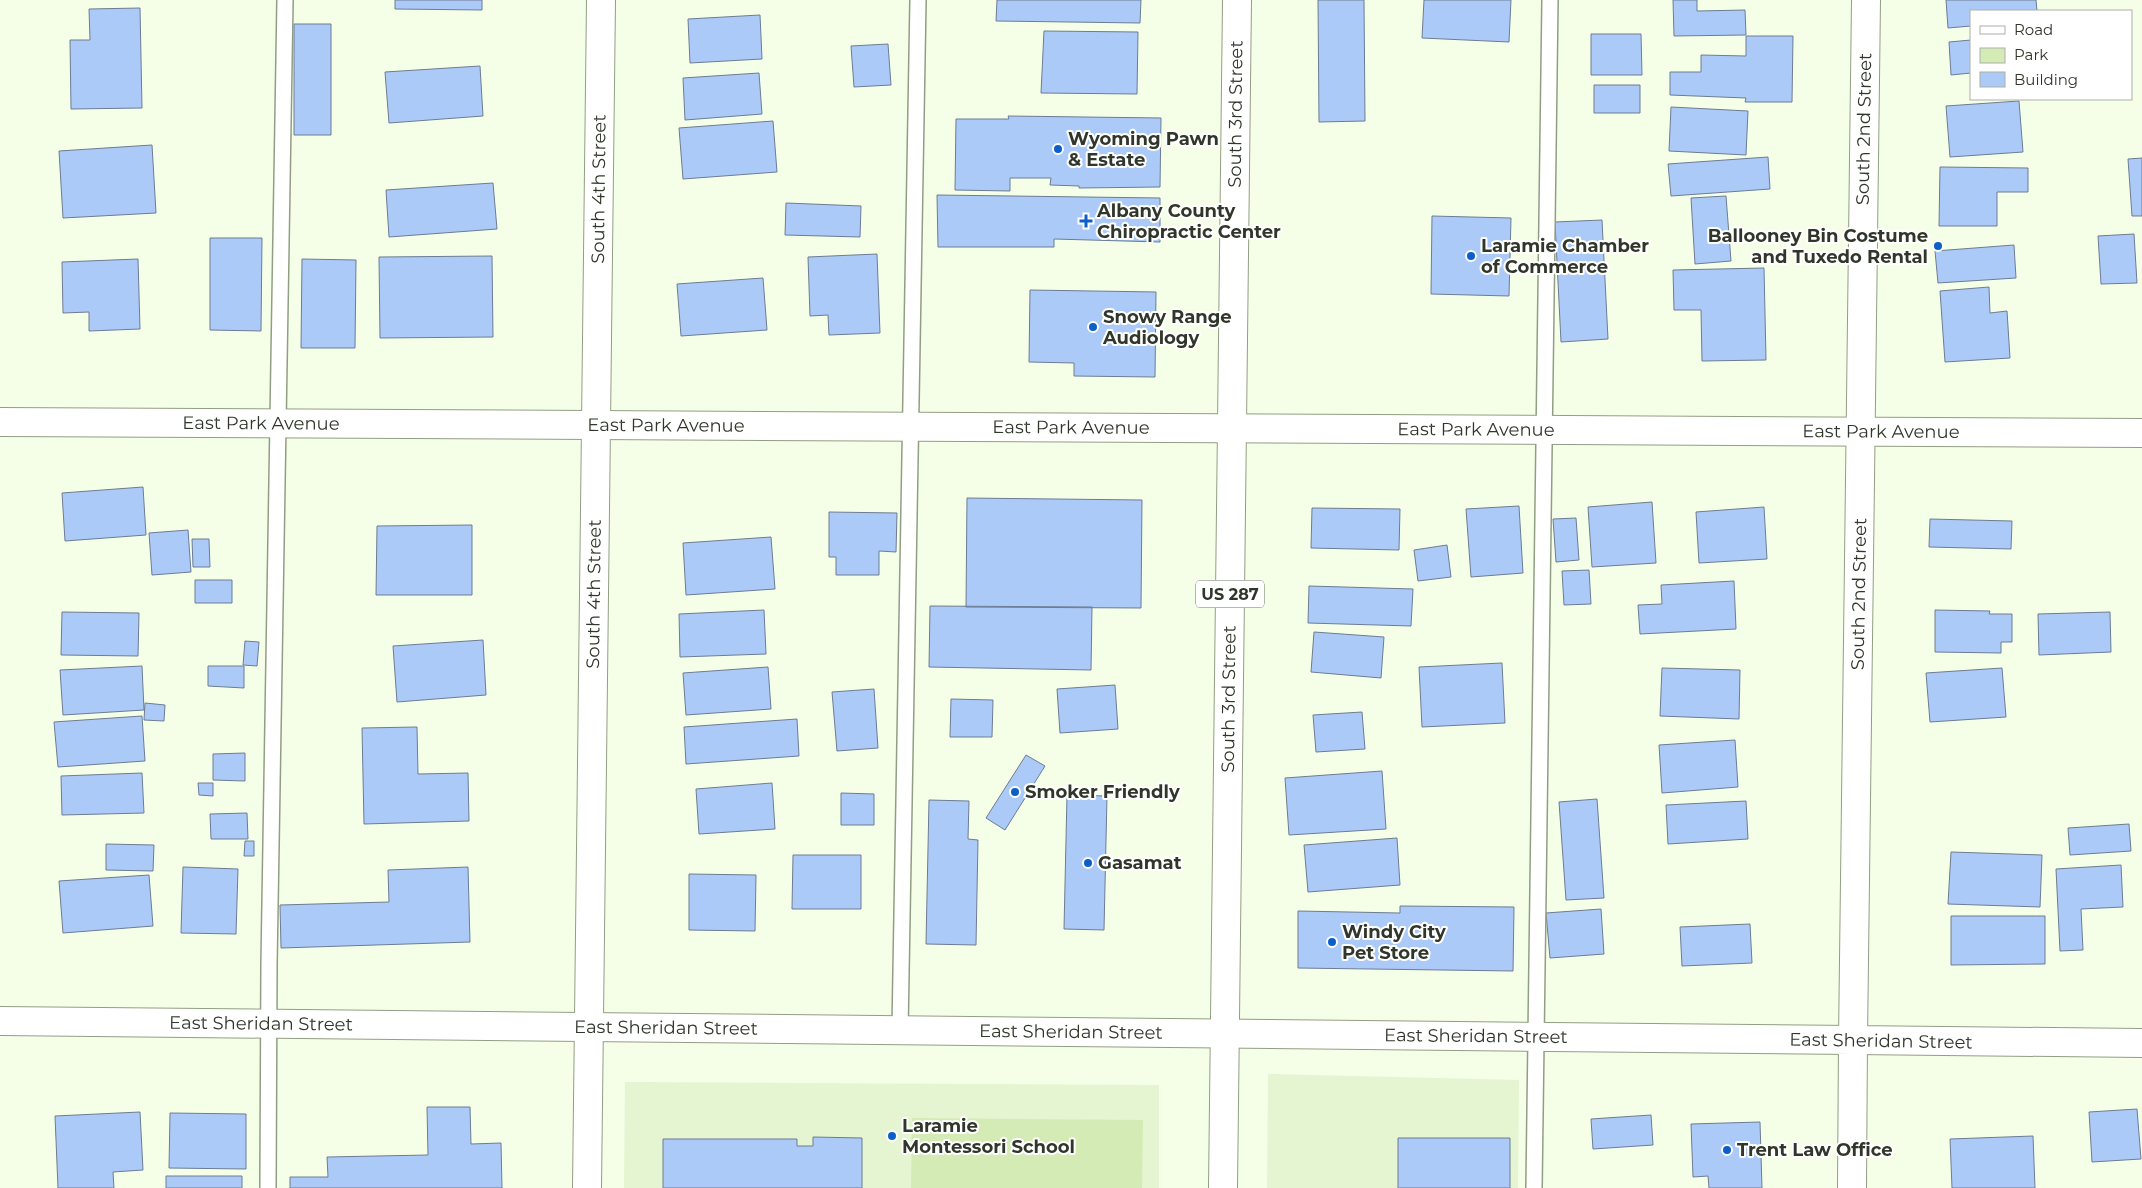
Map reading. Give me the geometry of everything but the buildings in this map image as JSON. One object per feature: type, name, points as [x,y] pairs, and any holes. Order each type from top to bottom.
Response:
[{"type":"street","name":"South 4th Street","points":[[587,1188],[601,0]]},
{"type":"street","name":"South 3rd Street","points":[[1223,1188],[1237,0]]},
{"type":"street","name":"South 2nd Street","points":[[1852,1188],[1866,0]]},
{"type":"street","name":"East Park Avenue","points":[[0,422],[2142,433]]},
{"type":"street","name":"East Sheridan Street","points":[[0,1021],[2142,1043]]},
{"type":"lane","points":[[268,1188],[268,1024],[285,0]]},
{"type":"lane","points":[[900,1030],[918,0]]},
{"type":"lane","points":[[1534,1188],[1550,0]]},
{"type":"shaded area","points":[[1268,1074],[1519,1080],[1518,1188],[1267,1188]]},
{"type":"shaded area","name":"Laramie Montessori School","points":[[625,1082],[1159,1085],[1159,1188],[624,1188]]},
{"type":"green space","points":[[912,1118],[1143,1120],[1142,1188],[911,1188]]},
{"type":"place","name":"Wyoming Pawn & Estate","points":[[1058,149]]},
{"type":"place","name":"Albany County Chiropractic Center","points":[[1086,221]]},
{"type":"place","name":"Ballooney Bin Costume and Tuxedo Rental","points":[[1938,246]]},
{"type":"place","name":"Laramie Chamber of Commerce","points":[[1471,256]]},
{"type":"place","name":"Snowy Range Audiology","points":[[1093,327]]},
{"type":"place","name":"Smoker Friendly","points":[[1015,792]]},
{"type":"place","name":"Gasamat","points":[[1088,863]]},
{"type":"place","name":"Windy City Pet Store","points":[[1332,942]]},
{"type":"place","name":"Laramie Montessori School","points":[[892,1136]]},
{"type":"place","name":"Trent Law Office","points":[[1727,1150]]}]
